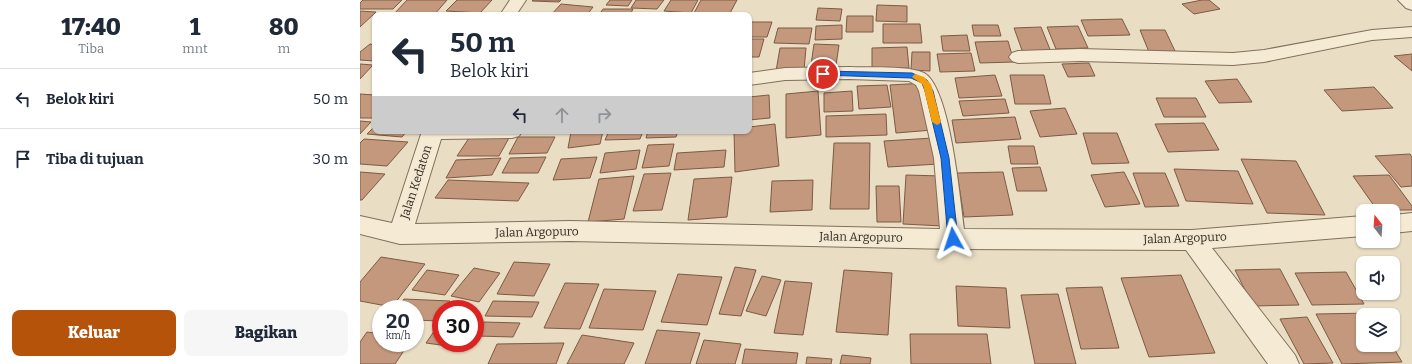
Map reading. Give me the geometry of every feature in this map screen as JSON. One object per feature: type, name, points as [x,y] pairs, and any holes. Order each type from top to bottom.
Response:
[{"type":"street","points":[[510,12],[518,0]]},
{"type":"street","points":[[1406,0],[1412,5]]},
{"type":"street","points":[[1018,57],[1080,55],[1232,59],[1264,56],[1372,35],[1412,32]]},
{"type":"street","points":[[752,80],[785,74],[849,73],[912,75],[922,79],[927,84],[945,158],[953,239]]},
{"type":"street","name":"Jalan Kedaton","points":[[400,234],[431,134]]},
{"type":"street","points":[[1400,223],[1412,222]]},
{"type":"street","name":"Jalan Argopuro","points":[[360,225],[400,234],[570,231],[953,239],[1192,240],[1356,227]]},
{"type":"street","points":[[1192,240],[1285,364]]},
{"type":"building","points":[[363,0],[402,0],[393,9],[360,9],[360,3]]},
{"type":"building","points":[[407,0],[447,0],[437,12],[396,12]]},
{"type":"building","points":[[457,0],[492,0],[481,12],[446,11]]},
{"type":"building","points":[[561,0],[559,2],[532,1]]},
{"type":"building","points":[[610,0],[632,0],[628,6],[606,5]]},
{"type":"building","points":[[636,0],[664,0],[657,9],[631,8]]},
{"type":"building","points":[[671,0],[698,0],[692,12],[664,11]]},
{"type":"building","points":[[701,0],[737,0],[731,12],[695,12]]},
{"type":"building","points":[[1209,0],[1220,9],[1194,14],[1182,4]]},
{"type":"building","points":[[561,4],[593,7],[589,12],[554,12]]},
{"type":"building","points":[[877,5],[907,6],[907,22],[876,21]]},
{"type":"building","points":[[818,8],[842,9],[840,21],[816,20]]},
{"type":"building","points":[[603,9],[633,9],[632,12],[601,12]]},
{"type":"building","points":[[360,11],[376,12],[372,12],[372,16],[360,27]]},
{"type":"building","points":[[847,16],[873,16],[873,32],[846,32]]},
{"type":"building","points":[[1122,19],[1130,35],[1088,36],[1081,20]]},
{"type":"building","points":[[752,22],[772,22],[767,37],[752,37]]},
{"type":"building","points":[[883,24],[920,24],[922,43],[883,43]]},
{"type":"building","points":[[842,25],[842,39],[815,40],[816,26]]},
{"type":"building","points":[[972,25],[998,25],[1001,36],[974,36]]},
{"type":"building","points":[[1078,26],[1088,48],[1056,49],[1047,27]]},
{"type":"building","points":[[1041,27],[1051,52],[1023,53],[1014,28]]},
{"type":"building","points":[[778,28],[812,28],[809,44],[774,43]]},
{"type":"building","points":[[1140,30],[1165,30],[1176,53],[1149,52]]},
{"type":"building","points":[[967,35],[970,51],[943,51],[941,36]]},
{"type":"building","points":[[752,39],[764,39],[759,57],[752,57]]},
{"type":"building","points":[[1008,41],[1014,62],[980,63],[975,42]]},
{"type":"building","points":[[370,44],[372,44],[372,61],[360,60],[360,52]]},
{"type":"building","points":[[814,44],[839,45],[835,72],[810,72]]},
{"type":"building","points":[[907,47],[909,68],[872,69],[872,48]]},
{"type":"building","points":[[780,48],[806,48],[804,70],[776,71]]},
{"type":"building","points":[[912,52],[930,52],[930,71],[911,70]]},
{"type":"building","points":[[971,53],[975,71],[940,72],[937,54]]},
{"type":"building","points":[[1412,54],[1412,71],[1394,56]]},
{"type":"building","points":[[1089,63],[1095,76],[1068,77],[1062,64]]},
{"type":"building","points":[[360,64],[372,65],[372,66],[360,79]]},
{"type":"building","points":[[995,75],[1002,96],[959,98],[955,78]]},
{"type":"building","points":[[1010,75],[1044,75],[1051,104],[1015,104]]},
{"type":"building","points":[[1237,79],[1252,102],[1219,103],[1205,81]]},
{"type":"building","points":[[925,83],[933,130],[896,133],[890,85]]},
{"type":"building","points":[[887,85],[891,107],[859,109],[857,86]]},
{"type":"building","points":[[1374,87],[1393,108],[1342,111],[1324,90]]},
{"type":"building","points":[[818,91],[821,135],[786,138],[786,94]]},
{"type":"building","points":[[852,91],[853,111],[824,112],[824,93]]},
{"type":"building","points":[[360,94],[372,95],[372,118],[360,118]]},
{"type":"building","points":[[769,95],[770,118],[752,120],[752,97]]},
{"type":"building","points":[[1156,98],[1196,98],[1206,117],[1164,117]]},
{"type":"building","points":[[1005,99],[1009,113],[963,116],[959,101]]},
{"type":"building","points":[[1065,108],[1077,134],[1040,137],[1030,111]]},
{"type":"building","points":[[886,114],[887,135],[826,137],[826,116]]},
{"type":"building","points":[[1015,117],[1021,139],[956,143],[952,120]]},
{"type":"building","points":[[360,121],[371,122],[360,134]]},
{"type":"building","points":[[1204,123],[1219,150],[1168,152],[1155,124]]},
{"type":"building","points":[[775,124],[779,166],[735,172],[734,134],[752,134],[752,127]]},
{"type":"building","points":[[372,129],[372,134],[404,134],[402,137],[367,134]]},
{"type":"building","points":[[1083,133],[1117,133],[1129,163],[1092,164]]},
{"type":"building","points":[[571,134],[602,134],[600,144],[568,148]]},
{"type":"building","points":[[608,134],[642,134],[640,139],[605,140]]},
{"type":"building","points":[[647,134],[677,134],[676,137],[646,138]]},
{"type":"building","points":[[518,137],[555,137],[547,153],[509,154]]},
{"type":"building","points":[[469,138],[509,138],[499,156],[457,156]]},
{"type":"building","points":[[933,138],[939,164],[888,167],[884,141]]},
{"type":"building","points":[[364,139],[408,142],[387,166],[360,164],[360,143]]},
{"type":"building","points":[[834,143],[870,143],[869,209],[830,209]]},
{"type":"building","points":[[674,144],[669,166],[642,168],[648,145]]},
{"type":"building","points":[[1008,146],[1034,146],[1038,164],[1011,164]]},
{"type":"building","points":[[640,150],[636,169],[600,173],[605,153]]},
{"type":"building","points":[[726,150],[724,167],[674,170],[677,153]]},
{"type":"building","points":[[1410,154],[1412,157],[1412,186],[1401,187],[1375,156]]},
{"type":"building","points":[[546,157],[538,173],[502,173],[510,158]]},
{"type":"building","points":[[597,157],[590,178],[553,180],[561,159]]},
{"type":"building","points":[[501,158],[492,175],[446,178],[456,160]]},
{"type":"building","points":[[1241,159],[1296,161],[1325,215],[1267,213]]},
{"type":"building","points":[[1040,167],[1047,191],[1017,191],[1012,168]]},
{"type":"building","points":[[1174,169],[1238,171],[1253,204],[1186,201]]},
{"type":"building","points":[[360,172],[385,174],[362,200],[360,200]]},
{"type":"building","points":[[1003,172],[1013,215],[964,217],[957,173]]},
{"type":"building","points":[[1124,172],[1140,204],[1105,207],[1091,175]]},
{"type":"building","points":[[671,173],[662,210],[633,211],[644,174]]},
{"type":"building","points":[[1133,173],[1165,173],[1179,206],[1145,207]]},
{"type":"building","points":[[906,175],[942,176],[942,226],[903,224]]},
{"type":"building","points":[[1389,175],[1412,206],[1412,210],[1400,210],[1400,204],[1373,204],[1353,176]]},
{"type":"building","points":[[634,176],[624,219],[588,222],[599,179]]},
{"type":"building","points":[[732,177],[727,217],[688,220],[694,179]]},
{"type":"building","points":[[448,180],[529,183],[518,201],[435,198]]},
{"type":"building","points":[[813,180],[812,210],[770,212],[772,181]]},
{"type":"building","points":[[876,186],[899,186],[901,222],[877,222]]},
{"type":"building","points":[[381,257],[425,264],[397,300],[372,300],[372,303],[360,301],[360,282]]},
{"type":"building","points":[[514,262],[550,264],[534,296],[497,294]]},
{"type":"building","points":[[735,267],[756,270],[741,316],[719,314]]},
{"type":"building","points":[[474,268],[500,273],[480,300],[470,300],[451,296]]},
{"type":"building","points":[[1280,269],[1299,305],[1253,306],[1235,270]]},
{"type":"building","points":[[427,270],[459,275],[445,295],[412,290]]},
{"type":"building","points":[[844,270],[892,273],[888,335],[836,332]]},
{"type":"building","points":[[1346,272],[1356,290],[1356,300],[1362,300],[1364,304],[1312,305],[1295,273]]},
{"type":"building","points":[[678,274],[722,277],[707,325],[661,322]]},
{"type":"building","points":[[1181,275],[1215,353],[1149,357],[1121,278]]},
{"type":"building","points":[[762,276],[781,280],[766,316],[746,311]]},
{"type":"building","points":[[785,281],[812,283],[803,335],[774,333]]},
{"type":"building","points":[[565,283],[599,284],[580,329],[544,328]]},
{"type":"building","points":[[956,286],[1006,288],[1010,328],[958,326]]},
{"type":"building","points":[[1102,287],[1119,348],[1081,349],[1066,288]]},
{"type":"building","points":[[604,289],[656,291],[643,330],[589,328]]},
{"type":"building","points":[[1058,294],[1076,364],[1035,364],[1021,295]]},
{"type":"building","points":[[404,299],[432,300],[432,321],[424,320],[424,300],[403,300]]},
{"type":"building","points":[[493,301],[539,302],[532,317],[485,316]]},
{"type":"building","points":[[1356,313],[1356,352],[1396,352],[1402,362],[1342,364],[1316,314]]},
{"type":"building","points":[[1307,317],[1333,363],[1304,364],[1280,319]]},
{"type":"building","points":[[484,322],[520,323],[513,337],[484,336]]},
{"type":"building","points":[[657,330],[700,333],[690,364],[645,364]]},
{"type":"building","points":[[367,332],[372,333],[372,352],[403,352],[395,364],[360,364],[360,342]]},
{"type":"building","points":[[432,334],[432,344],[426,343]]},
{"type":"building","points":[[910,334],[987,334],[991,364],[911,364]]},
{"type":"building","points":[[582,335],[634,343],[624,364],[567,364]]},
{"type":"building","points":[[704,340],[741,344],[735,364],[696,364]]},
{"type":"building","points":[[564,343],[556,364],[488,364],[497,344]]},
{"type":"building","points":[[745,349],[798,353],[796,364],[742,364]]},
{"type":"building","points":[[842,355],[871,358],[870,364],[840,364]]},
{"type":"building","points":[[807,357],[832,359],[831,364],[806,364]]},
{"type":"slow traffic","points":[[915,77],[922,79],[927,84],[937,122]]},
{"type":"route","points":[[823,74],[849,73],[912,75],[922,79],[927,84],[945,158],[953,239]]}]
